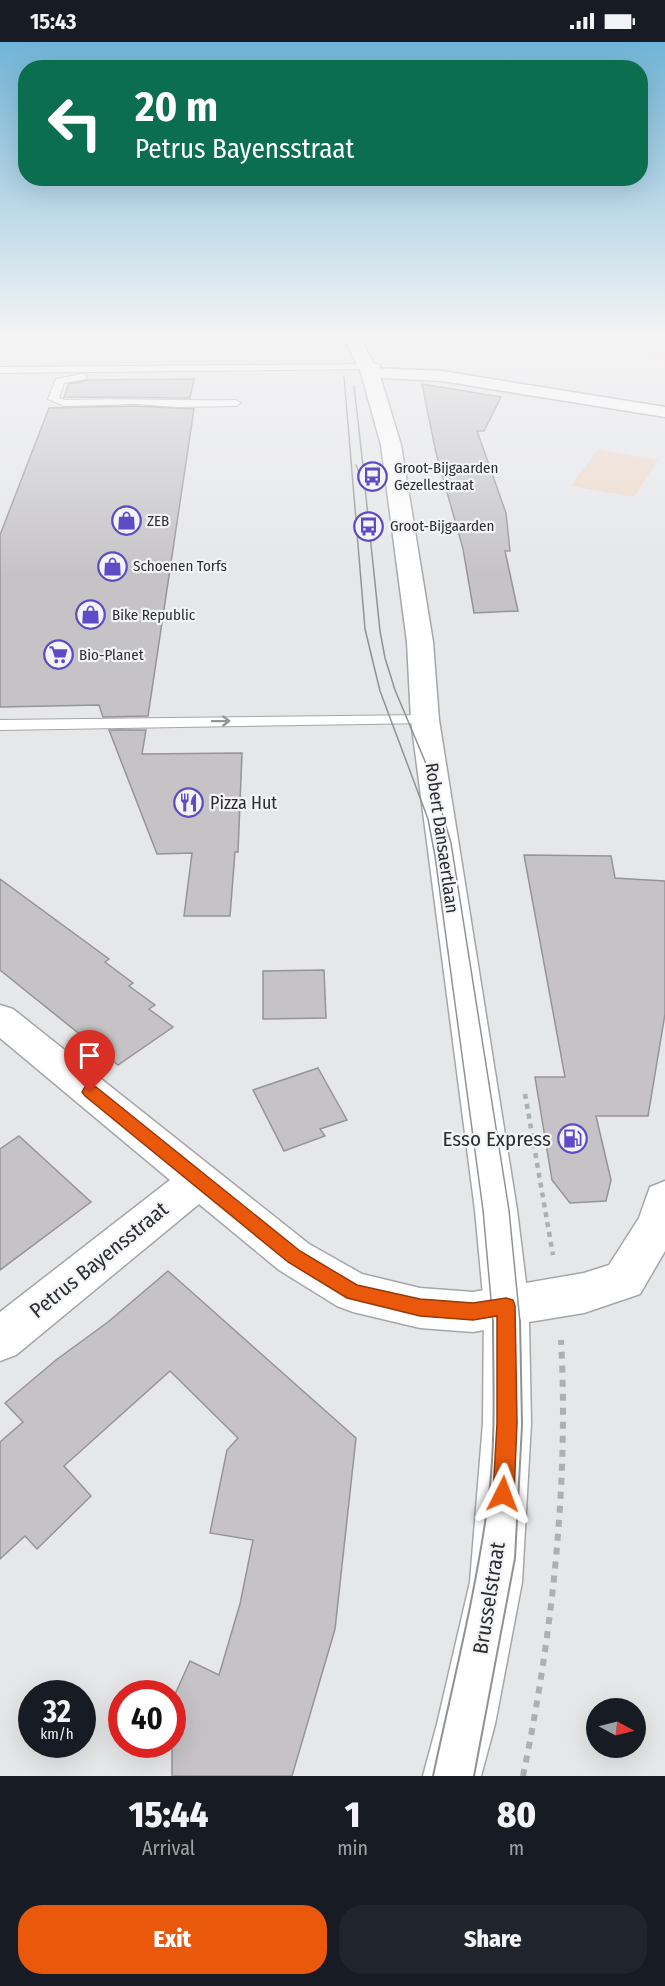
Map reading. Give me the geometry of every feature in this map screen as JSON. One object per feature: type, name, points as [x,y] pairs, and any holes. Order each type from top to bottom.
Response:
[{"type":"street","name":"Robert Dansaertlaan","points":[[384,413],[391,445],[420,642],[425,720],[496,1210],[506,1306]]},
{"type":"street","points":[[0,1018],[294,1257],[353,1292],[420,1308],[473,1312],[584,1293],[624,1280],[658,1223],[665,1200]]},
{"type":"street","name":"Petrus Bayensstraat","points":[[0,1340],[199,1180]]},
{"type":"street","name":"Brusselstraat","points":[[452,1776],[466,1724],[496,1582],[507,1423],[506,1306]]},
{"type":"lane","points":[[0,725],[425,720]]},
{"type":"path","points":[[523,1776],[547,1656],[558,1552],[561,1505],[561,1342],[557,1298]]},
{"type":"shaded area","points":[[598,449],[658,460],[634,497],[571,486]]},
{"type":"building","points":[[47,413],[193,413],[148,716],[103,717],[99,705],[0,707],[0,535]]},
{"type":"building","points":[[428,413],[493,413],[484,431],[477,431],[506,513],[510,551],[505,551],[518,611],[474,613],[463,549],[436,453]]},
{"type":"building","name":"Pizza Hut","points":[[109,730],[146,730],[142,754],[242,753],[238,852],[235,852],[230,916],[184,916],[192,853],[157,854]]},
{"type":"building","points":[[524,855],[611,856],[615,878],[665,881],[665,1014],[648,1116],[596,1116],[611,1180],[606,1201],[570,1203],[552,1180],[535,1077],[565,1077]]},
{"type":"building","points":[[0,879],[109,959],[105,962],[133,983],[129,986],[155,1005],[149,1009],[173,1027],[118,1065],[0,970]]},
{"type":"building","points":[[324,970],[326,1018],[263,1019],[263,971]]},
{"type":"building","points":[[318,1068],[347,1120],[320,1129],[325,1136],[284,1151],[253,1090]]},
{"type":"building","points":[[19,1136],[91,1202],[0,1270],[0,1149]]},
{"type":"building","points":[[168,1271],[356,1438],[335,1629],[292,1776],[172,1776],[172,1758],[186,1758],[186,1680],[181,1680],[190,1661],[219,1675],[240,1604],[253,1540],[210,1533],[227,1450],[238,1438],[170,1371],[64,1466],[91,1496],[37,1549],[25,1536],[0,1559],[0,1442],[23,1422],[5,1403],[56,1360],[108,1322]]},
{"type":"tram line","points":[[347,413],[365,629],[380,691],[428,819],[435,856],[483,1210],[493,1322]]},
{"type":"tram line","points":[[357,413],[364,475]]},
{"type":"tram line","points":[[356,465],[365,487],[380,631],[385,658],[395,690],[432,778],[451,843],[509,1210],[520,1322]]},
{"type":"tram line","points":[[474,1776],[515,1558],[522,1425],[520,1320]]},
{"type":"tram line","points":[[433,1776],[471,1600],[489,1494],[493,1429],[493,1322]]},
{"type":"place","name":"Groot-Bijgaarden Gezellestraat","points":[[373,477]]},
{"type":"place","name":"ZEB","points":[[126,521]]},
{"type":"place","name":"Groot-Bijgaarden","points":[[369,526]]},
{"type":"place","name":"Schoenen Torfs","points":[[112,566]]},
{"type":"place","name":"Bike Republic","points":[[91,615]]},
{"type":"place","name":"Bio-Planet","points":[[58,655]]},
{"type":"place","name":"Pizza Hut","points":[[189,803]]},
{"type":"place","name":"Esso Express","points":[[572,1139]]},
{"type":"route","points":[[90,1092],[294,1257],[353,1292],[420,1308],[473,1312],[506,1306],[507,1423],[503,1494]]}]
